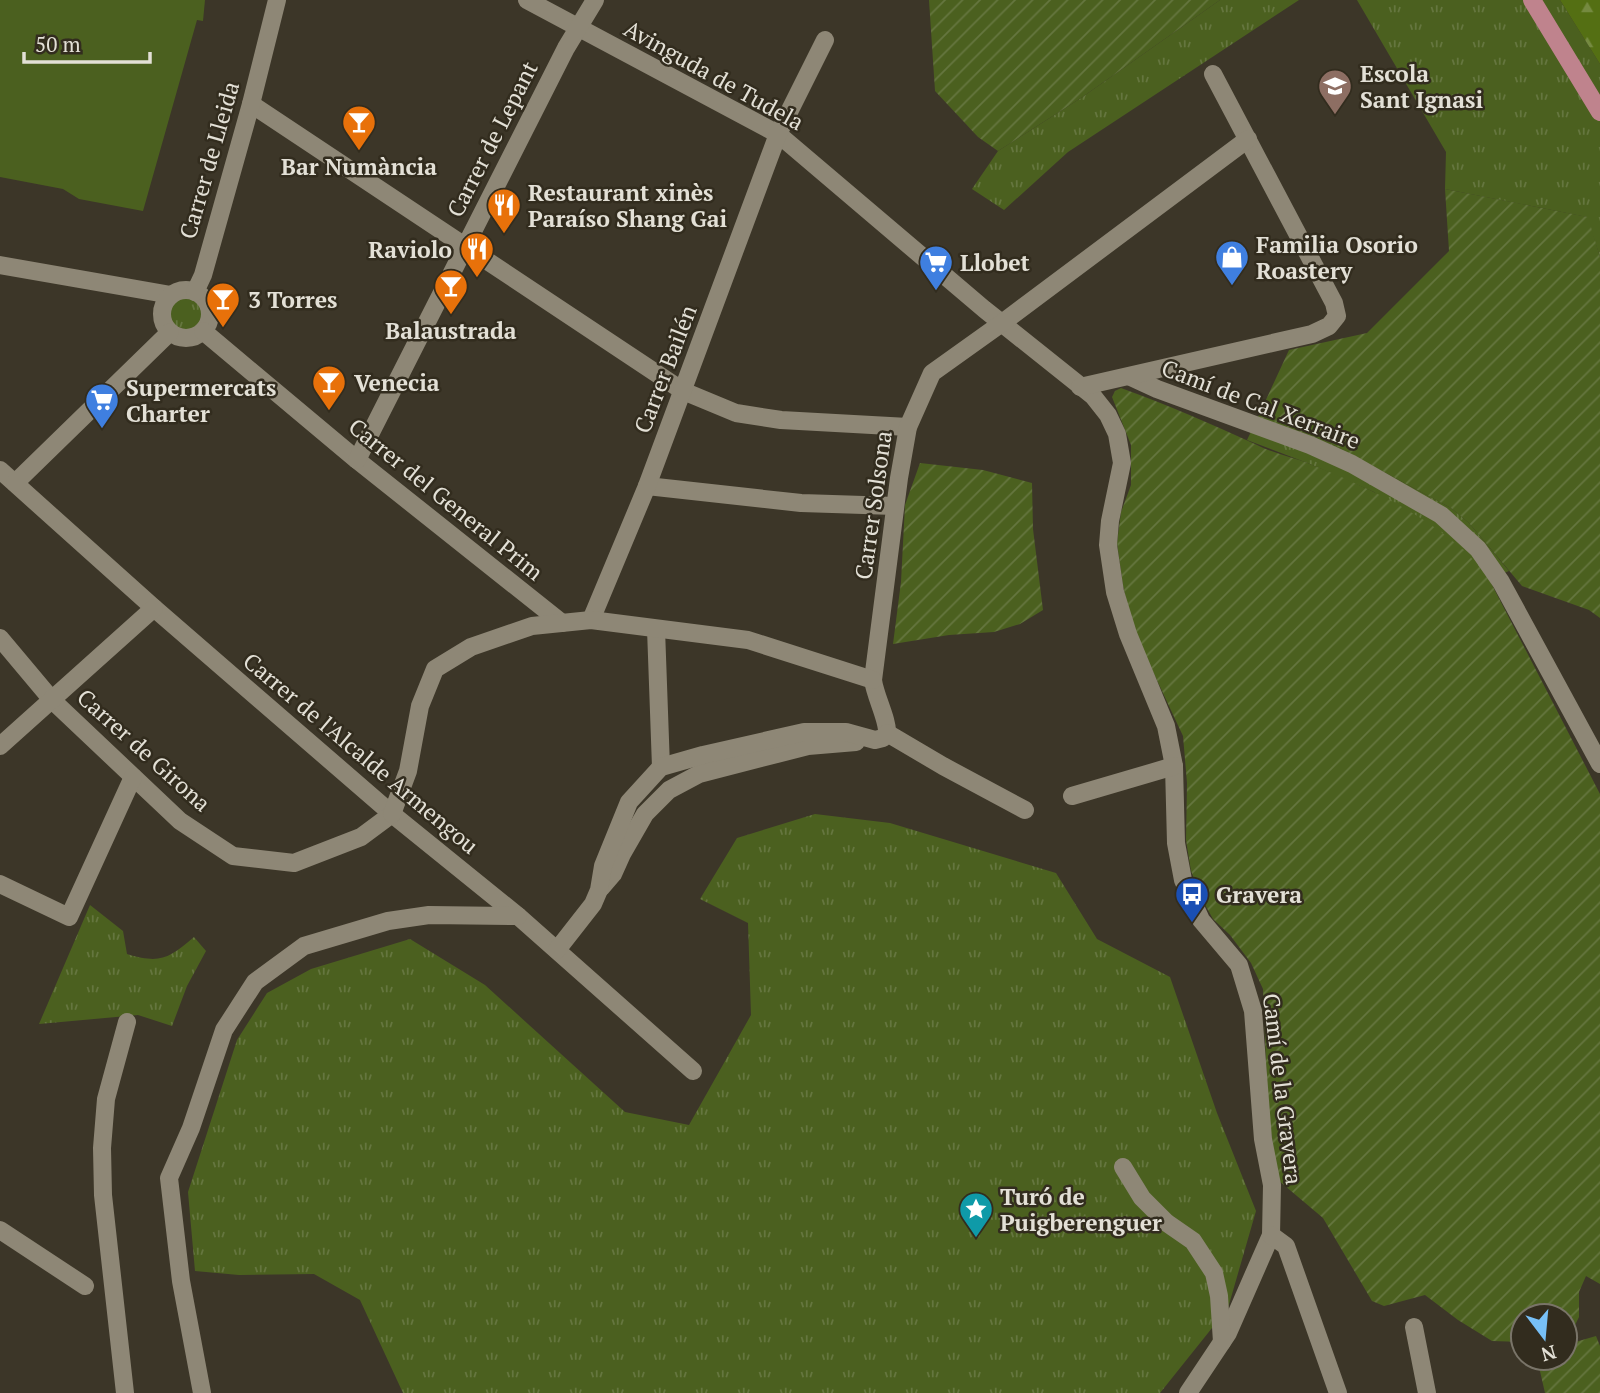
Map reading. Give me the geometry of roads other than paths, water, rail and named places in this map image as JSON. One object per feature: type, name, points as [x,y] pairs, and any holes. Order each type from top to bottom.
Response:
[{"type":"main road","points":[[1532,0],[1600,112]]},
{"type":"street","name":"Carrer de Lleida","points":[[195,292],[203,275],[277,0]]},
{"type":"street","name":"Avinguda de Tudela","points":[[527,0],[778,134],[1086,392]]},
{"type":"street","name":"Carrer de Lepant","points":[[357,460],[465,244],[577,28],[595,0]]},
{"type":"street","name":"Carrer Bailén","points":[[591,620],[647,486],[778,134],[825,40]]},
{"type":"street","points":[[1086,392],[1131,377],[1312,334],[1329,326],[1337,316],[1334,303],[1213,74]]},
{"type":"street","points":[[251,104],[683,391],[747,415],[781,420],[908,428]]},
{"type":"street","name":"Carrer Solsona","points":[[887,733],[873,680],[895,506],[908,428],[932,373],[1248,139]]},
{"type":"street","points":[[0,265],[171,295],[187,290],[195,292],[206,300],[211,313],[208,326],[187,339],[170,332],[164,326],[162,309],[171,295]]},
{"type":"street","name":"Carrer del General Prim","points":[[203,331],[357,460],[562,622]]},
{"type":"street","points":[[15,483],[170,332]]},
{"type":"street","name":"Camí de Cal Xerraire","points":[[1131,377],[1310,445],[1352,464],[1441,515],[1478,548],[1501,582],[1600,764]]},
{"type":"street","name":"Camí de la Gravera","points":[[1086,392],[1108,415],[1116,434],[1122,463],[1108,545],[1115,592],[1128,634],[1167,726],[1174,766],[1176,843],[1183,880],[1201,920],[1240,965],[1253,1011],[1263,1139],[1272,1185],[1271,1236],[1228,1334],[1189,1390]]},
{"type":"street","name":"Carrer de l'Alcalde Armengou","points":[[0,470],[154,608],[392,814],[517,916],[693,1071]]},
{"type":"street","points":[[647,486],[801,503],[895,506]]},
{"type":"street","points":[[0,746],[154,608]]},
{"type":"street","points":[[392,814],[408,771],[421,706],[435,669],[471,647],[532,626],[591,620],[748,640],[873,680]]},
{"type":"street","points":[[656,629],[662,767]]},
{"type":"street","name":"Carrer de Girona","points":[[0,638],[52,700],[180,821],[233,856],[294,863],[361,837],[392,814]]},
{"type":"street","points":[[556,950],[593,904],[599,890],[603,866],[629,802],[662,767],[804,732],[846,732],[875,740],[883,738],[887,733],[1025,810]]},
{"type":"street","points":[[599,890],[613,874],[645,814],[669,790],[699,774],[808,746],[853,743],[865,738]]},
{"type":"street","points":[[1072,796],[1174,766]]},
{"type":"street","points":[[0,884],[69,916],[133,777]]},
{"type":"street","points":[[202,1393],[181,1281],[169,1178],[191,1128],[225,1030],[255,982],[304,946],[388,921],[429,915],[517,916]]},
{"type":"street","points":[[125,1393],[103,1195],[102,1148],[106,1099],[127,1022]]},
{"type":"street","points":[[1123,1167],[1142,1198],[1167,1223],[1193,1241],[1214,1273],[1223,1342]]},
{"type":"street","points":[[0,1230],[85,1286]]},
{"type":"street","points":[[1271,1236],[1286,1246],[1338,1393]]},
{"type":"street","points":[[1414,1327],[1427,1393]]},
{"type":"place","name":"Escola Sant Ignasi","points":[[1335,116]]},
{"type":"place","name":"Bar Numància","points":[[359,152]]},
{"type":"place","name":"Restaurant xinès Paraíso Shang Gai","points":[[504,235]]},
{"type":"place","name":"Raviolo","points":[[477,279]]},
{"type":"place","name":"Familia Osorio Roastery","points":[[1232,287]]},
{"type":"place","name":"Llobet","points":[[936,292]]},
{"type":"place","name":"Balaustrada","points":[[451,316]]},
{"type":"place","name":"3 Torres","points":[[223,329]]},
{"type":"place","name":"Venecia","points":[[329,412]]},
{"type":"place","name":"Supermercats Charter","points":[[102,430]]},
{"type":"place","name":"Gravera","points":[[1192,924]]},
{"type":"place","name":"Turó de Puigberenguer","points":[[976,1239]]}]
